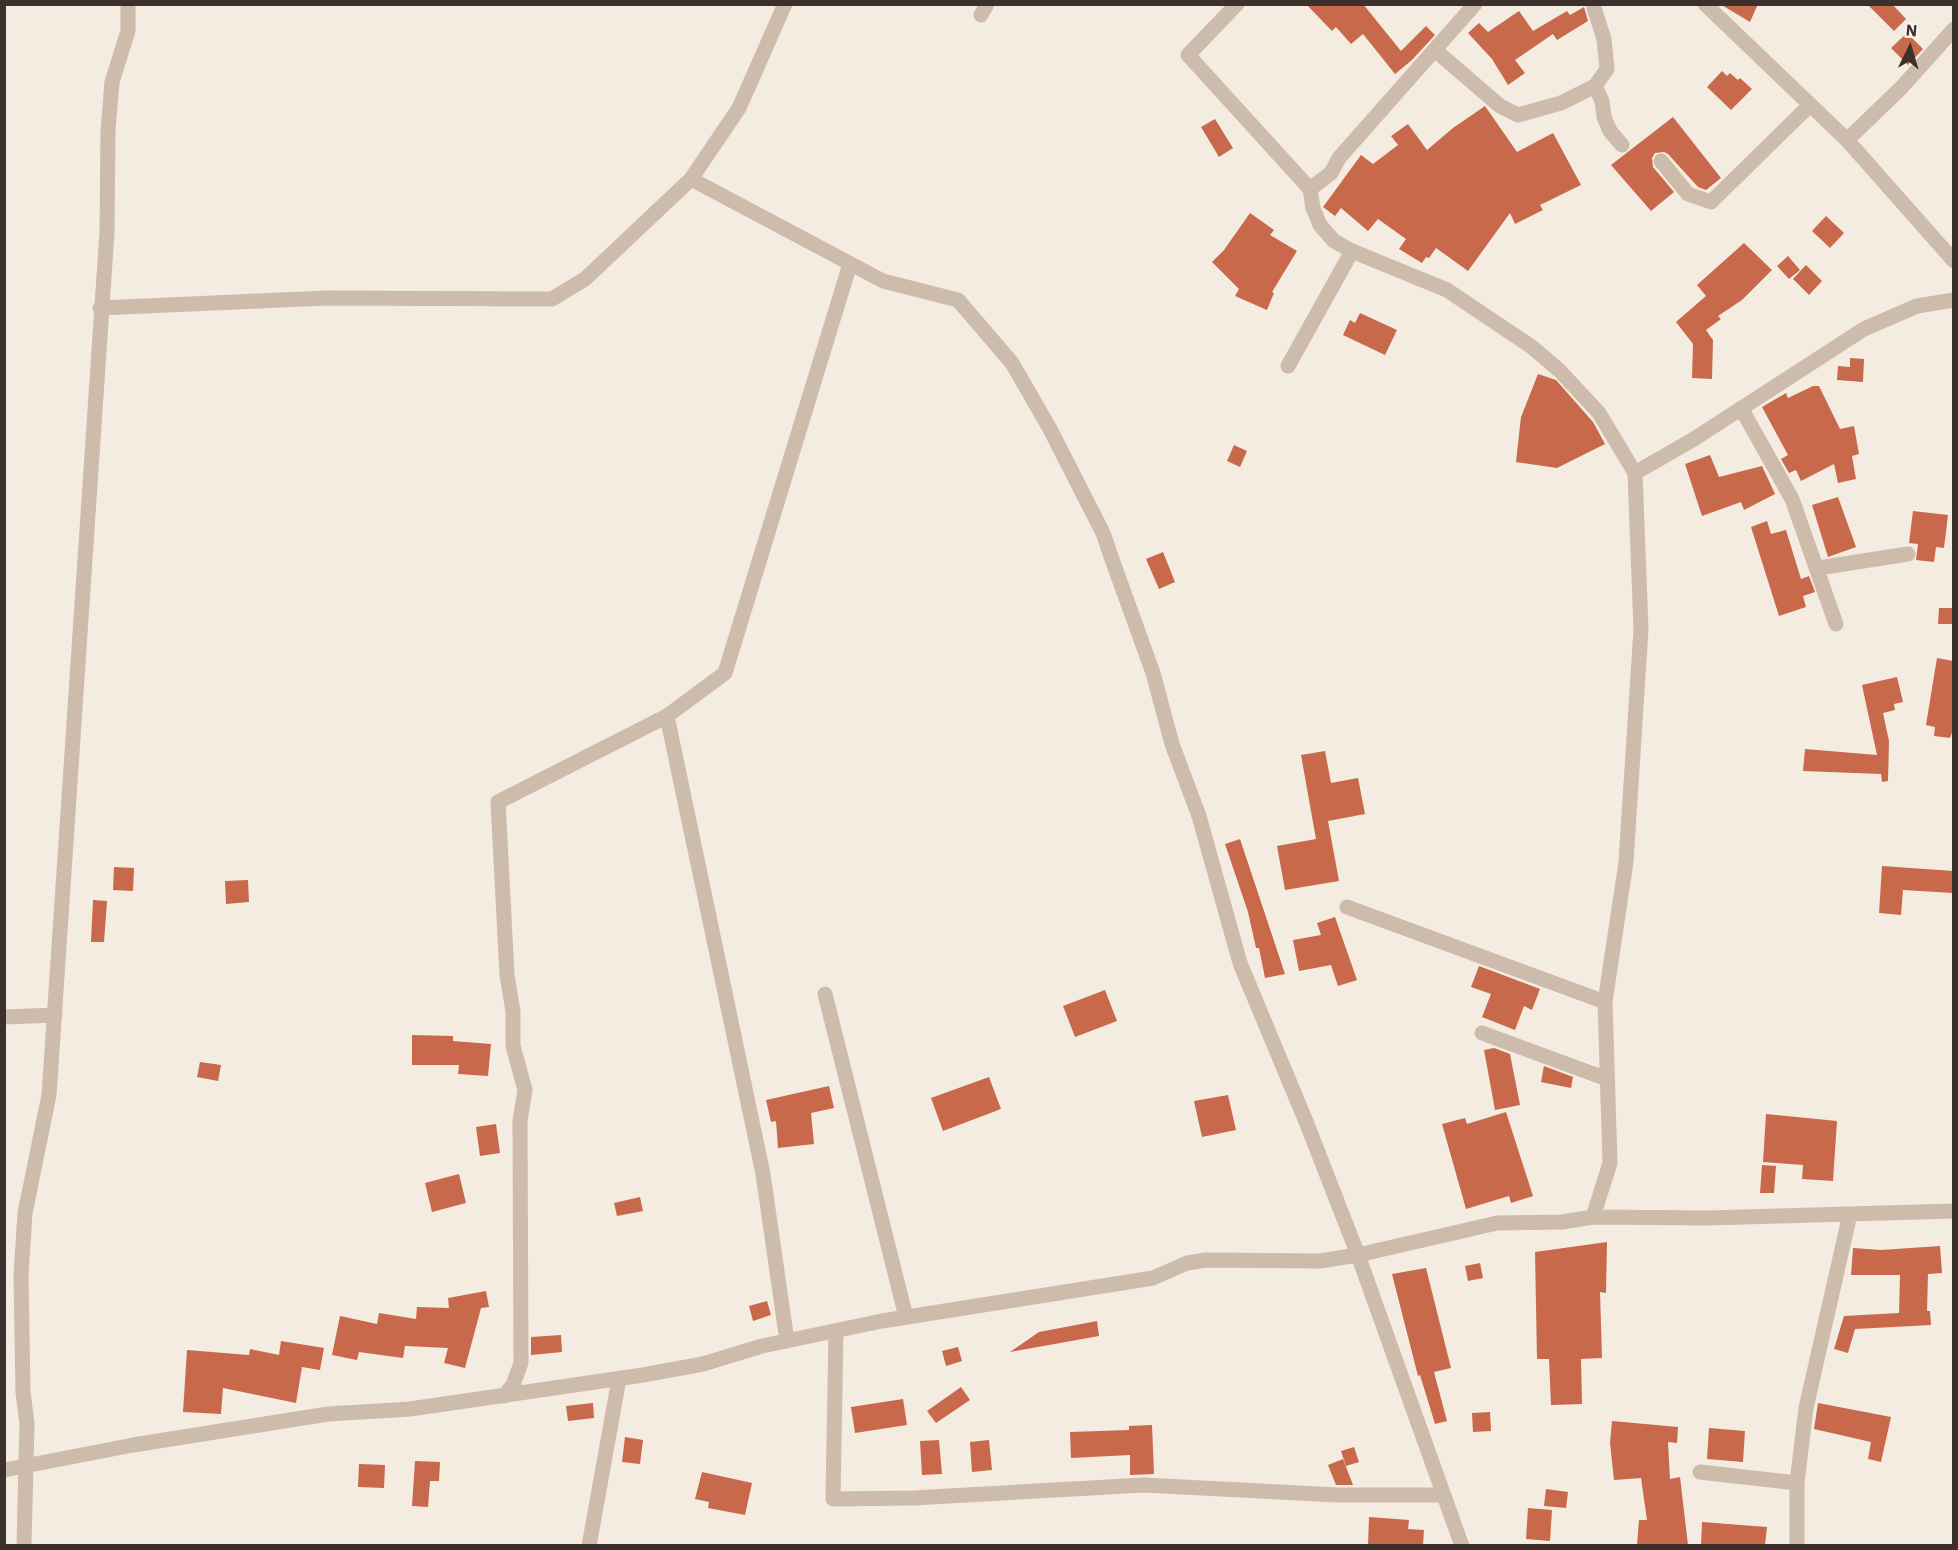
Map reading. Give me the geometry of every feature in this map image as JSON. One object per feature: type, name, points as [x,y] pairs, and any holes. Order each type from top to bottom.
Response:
[{"type":"street","points":[[24,1545],[27,1465],[21,1275],[25,1213],[49,1095],[100,308],[107,232],[108,131],[112,82],[128,31],[128,4]]},
{"type":"street","points":[[100,308],[326,298],[552,299],[585,279],[691,179],[739,108],[785,4]]},
{"type":"street","points":[[1238,4],[1188,55],[1310,189],[1320,225],[1334,241],[1352,251],[1448,290],[1532,347],[1560,371],[1599,413],[1635,473],[1641,629],[1626,862],[1605,1002],[1610,1163],[1593,1217]]},
{"type":"street","points":[[1310,189],[1331,173],[1339,158],[1475,4]]},
{"type":"street","points":[[1705,4],[1847,140],[1953,261]]},
{"type":"street","points":[[1435,50],[1500,106],[1518,115],[1561,103],[1595,86],[1607,69],[1604,39],[1594,8]]},
{"type":"street","points":[[1847,140],[1901,88],[1953,29]]},
{"type":"street","points":[[1595,86],[1602,101],[1604,117],[1610,131],[1622,145]]},
{"type":"street","points":[[1661,161],[1688,194],[1711,202],[1810,105]]},
{"type":"street","points":[[691,179],[883,281],[958,300],[1012,363],[1072,472],[1102,533],[1153,673],[1172,744],[1199,816],[1240,963],[1303,1113],[1358,1255],[1462,1545]]},
{"type":"street","points":[[1288,366],[1352,251]]},
{"type":"street","points":[[504,1396],[513,1385],[521,1363],[520,1120],[525,1090],[513,1046],[513,1011],[507,975],[498,802],[668,716],[725,673],[850,264]]},
{"type":"street","points":[[1635,473],[1864,329],[1894,314],[1917,306],[1953,300]]},
{"type":"street","points":[[1741,408],[1792,499],[1836,624]]},
{"type":"street","points":[[1818,568],[1908,554]]},
{"type":"street","points":[[668,716],[763,1174],[787,1341]]},
{"type":"street","points":[[1347,907],[1605,1002]]},
{"type":"street","points":[[825,994],[906,1317]]},
{"type":"street","points":[[4,1017],[55,1015]]},
{"type":"street","points":[[1482,1033],[1607,1079]]},
{"type":"street","points":[[4,1470],[328,1414],[410,1409],[619,1379],[703,1364],[787,1341],[906,1317],[1154,1278],[1187,1263],[1206,1260],[1320,1260],[1358,1255],[1497,1223],[1562,1222],[1593,1217],[1708,1218],[1953,1211]]},
{"type":"street","points":[[1797,1545],[1797,1483],[1806,1408],[1850,1214]]},
{"type":"street","points":[[836,1331],[833,1499],[913,1498],[1144,1485],[1338,1495],[1443,1495]]},
{"type":"street","points":[[589,1545],[619,1379]]},
{"type":"street","points":[[1700,1472],[1797,1483]]},
{"type":"building","points":[[1306,4],[1363,4],[1401,51],[1426,26],[1435,35],[1412,60],[1395,74],[1363,34],[1351,44],[1336,27],[1332,31]]},
{"type":"building","points":[[1720,4],[1758,4],[1750,22]]},
{"type":"building","points":[[1867,4],[1892,4],[1906,19],[1894,31]]},
{"type":"building","points":[[1584,7],[1588,21],[1557,40],[1553,34],[1515,60],[1525,73],[1508,85],[1492,59],[1468,33],[1479,23],[1488,32],[1519,11],[1533,31],[1567,11],[1570,15]]},
{"type":"building","points":[[1907,33],[1923,49],[1908,65],[1891,48]]},
{"type":"building","points":[[1722,71],[1727,76],[1730,73],[1738,80],[1740,78],[1752,89],[1731,110],[1707,87]]},
{"type":"building","points":[[1485,106],[1517,152],[1553,133],[1581,185],[1540,205],[1543,210],[1515,224],[1510,213],[1468,271],[1436,248],[1422,263],[1399,249],[1406,239],[1378,219],[1368,231],[1341,208],[1335,216],[1323,207],[1361,155],[1373,164],[1398,145],[1391,136],[1408,124],[1427,150],[1453,128]]},
{"type":"building","points":[[1673,117],[1721,178],[1706,190],[1698,187],[1668,154],[1655,153],[1652,158],[1653,167],[1674,192],[1651,211],[1611,165]]},
{"type":"building","points":[[1215,119],[1233,148],[1219,157],[1201,127]]},
{"type":"building","points":[[1250,213],[1274,230],[1270,235],[1297,251],[1272,292],[1274,293],[1267,310],[1235,296],[1239,289],[1212,262],[1224,250]]},
{"type":"building","points":[[1826,216],[1844,233],[1830,248],[1812,231]]},
{"type":"building","points":[[1744,243],[1772,270],[1742,300],[1718,316],[1721,319],[1706,330],[1713,340],[1712,379],[1692,378],[1693,344],[1676,322],[1706,296],[1697,285]]},
{"type":"building","points":[[1788,256],[1800,270],[1789,279],[1777,266]]},
{"type":"building","points":[[1806,265],[1822,281],[1809,295],[1793,279]]},
{"type":"building","points":[[1360,313],[1397,330],[1385,355],[1343,335],[1350,320],[1355,323]]},
{"type":"building","points":[[1850,358],[1864,359],[1863,382],[1837,380],[1838,366],[1850,367]]},
{"type":"building","points":[[1538,374],[1556,380],[1593,422],[1605,444],[1557,468],[1516,462],[1521,417]]},
{"type":"building","points":[[1813,386],[1819,386],[1840,429],[1854,426],[1859,454],[1852,456],[1856,479],[1838,483],[1834,464],[1801,481],[1796,470],[1789,473],[1781,459],[1788,455],[1762,407],[1786,393],[1788,398]]},
{"type":"building","points":[[1234,445],[1247,451],[1240,467],[1227,461]]},
{"type":"building","points":[[1710,455],[1719,477],[1762,466],[1775,494],[1744,510],[1741,502],[1702,516],[1685,464]]},
{"type":"building","points":[[1838,497],[1856,547],[1828,557],[1812,505]]},
{"type":"building","points":[[1913,511],[1948,515],[1944,548],[1936,547],[1934,562],[1916,560],[1918,544],[1909,543]]},
{"type":"building","points":[[1767,521],[1771,534],[1786,530],[1801,579],[1809,576],[1815,592],[1803,596],[1806,607],[1779,616],[1751,527]]},
{"type":"building","points":[[1163,552],[1175,582],[1159,589],[1146,559]]},
{"type":"building","points":[[1939,608],[1953,608],[1953,624],[1938,624]]},
{"type":"building","points":[[1937,658],[1953,661],[1953,730],[1950,738],[1934,736],[1935,727],[1926,725]]},
{"type":"building","points":[[1897,677],[1903,702],[1894,704],[1895,710],[1883,713],[1889,741],[1888,781],[1882,782],[1881,774],[1803,771],[1805,749],[1877,755],[1862,685]]},
{"type":"building","points":[[1325,751],[1331,783],[1358,778],[1365,814],[1328,821],[1339,881],[1285,890],[1277,846],[1316,839],[1301,755]]},
{"type":"building","points":[[1240,839],[1285,974],[1265,978],[1259,948],[1256,948],[1248,912],[1225,844]]},
{"type":"building","points":[[1882,866],[1953,871],[1953,893],[1903,890],[1901,915],[1879,913]]},
{"type":"building","points":[[114,867],[134,868],[133,891],[113,890]]},
{"type":"building","points":[[248,880],[249,902],[226,904],[225,881]]},
{"type":"building","points":[[93,900],[107,901],[104,942],[91,942]]},
{"type":"building","points":[[1335,917],[1357,980],[1338,986],[1331,965],[1299,971],[1293,940],[1321,935],[1317,923]]},
{"type":"building","points":[[1479,966],[1540,989],[1532,1010],[1524,1006],[1515,1030],[1482,1017],[1491,994],[1471,987]]},
{"type":"building","points":[[1105,990],[1117,1021],[1075,1037],[1063,1006]]},
{"type":"building","points":[[412,1035],[453,1036],[453,1041],[491,1044],[488,1076],[458,1074],[459,1065],[412,1065]]},
{"type":"building","points":[[1494,1048],[1510,1054],[1520,1105],[1495,1110],[1484,1050]]},
{"type":"building","points":[[200,1062],[221,1065],[218,1081],[197,1077]]},
{"type":"building","points":[[1544,1066],[1573,1077],[1571,1088],[1541,1082]]},
{"type":"building","points":[[989,1077],[1001,1109],[943,1131],[931,1098]]},
{"type":"building","points":[[829,1086],[834,1108],[811,1113],[814,1144],[778,1148],[776,1121],[771,1122],[766,1100]]},
{"type":"building","points":[[1228,1095],[1236,1130],[1202,1137],[1194,1101]]},
{"type":"building","points":[[1506,1112],[1533,1196],[1511,1203],[1509,1196],[1466,1209],[1442,1124],[1465,1118],[1467,1124]]},
{"type":"building","points":[[1766,1114],[1837,1121],[1833,1181],[1802,1179],[1803,1165],[1763,1162]]},
{"type":"building","points":[[496,1124],[500,1153],[480,1156],[476,1127]]},
{"type":"building","points":[[1762,1165],[1776,1166],[1774,1193],[1760,1193]]},
{"type":"building","points":[[459,1174],[466,1203],[432,1212],[425,1183]]},
{"type":"building","points":[[640,1197],[643,1211],[617,1216],[614,1203]]},
{"type":"building","points":[[1607,1242],[1606,1293],[1600,1292],[1602,1358],[1581,1359],[1582,1404],[1551,1405],[1549,1359],[1537,1359],[1535,1252]]},
{"type":"building","points":[[1940,1246],[1942,1273],[1928,1274],[1927,1311],[1930,1311],[1931,1325],[1855,1329],[1848,1353],[1834,1349],[1844,1316],[1899,1313],[1900,1275],[1851,1275],[1853,1248],[1881,1250]]},
{"type":"building","points":[[1480,1263],[1483,1278],[1468,1281],[1465,1266]]},
{"type":"building","points":[[1426,1268],[1451,1368],[1434,1372],[1447,1421],[1435,1424],[1420,1375],[1418,1376],[1392,1274]]},
{"type":"building","points":[[486,1291],[489,1307],[481,1308],[465,1368],[444,1363],[448,1348],[405,1346],[403,1358],[359,1352],[357,1360],[332,1355],[340,1316],[377,1324],[379,1313],[416,1319],[417,1307],[449,1308],[448,1298]]},
{"type":"building","points":[[767,1301],[771,1315],[753,1321],[749,1306]]},
{"type":"building","points":[[1097,1321],[1099,1336],[1010,1352],[1039,1332]]},
{"type":"building","points":[[561,1335],[562,1352],[531,1355],[531,1337]]},
{"type":"building","points":[[281,1341],[324,1348],[320,1370],[302,1367],[296,1403],[223,1388],[221,1414],[183,1412],[187,1350],[249,1355],[250,1349],[279,1355]]},
{"type":"building","points":[[958,1347],[962,1361],[946,1366],[942,1351]]},
{"type":"building","points":[[961,1387],[970,1400],[936,1423],[927,1411]]},
{"type":"building","points":[[903,1399],[907,1425],[855,1433],[851,1407]]},
{"type":"building","points":[[593,1403],[594,1418],[568,1421],[566,1406]]},
{"type":"building","points":[[1818,1403],[1891,1417],[1881,1462],[1868,1459],[1871,1442],[1814,1429]]},
{"type":"building","points":[[1490,1412],[1491,1431],[1473,1432],[1472,1413]]},
{"type":"building","points":[[1612,1421],[1678,1427],[1677,1443],[1668,1442],[1670,1479],[1680,1477],[1688,1545],[1637,1545],[1639,1520],[1647,1520],[1641,1478],[1614,1480],[1610,1443]]},
{"type":"building","points":[[1152,1425],[1154,1474],[1130,1475],[1130,1455],[1071,1458],[1070,1432],[1129,1430],[1129,1426]]},
{"type":"building","points":[[1709,1428],[1745,1431],[1743,1462],[1707,1459]]},
{"type":"building","points":[[625,1437],[643,1440],[640,1464],[622,1462]]},
{"type":"building","points":[[939,1440],[942,1474],[922,1475],[920,1441]]},
{"type":"building","points":[[989,1440],[992,1470],[972,1472],[970,1442]]},
{"type":"building","points":[[1354,1447],[1359,1462],[1346,1466],[1341,1451]]},
{"type":"building","points":[[1343,1459],[1353,1485],[1336,1485],[1328,1465]]},
{"type":"building","points":[[415,1461],[440,1462],[439,1481],[430,1481],[428,1507],[412,1506]]},
{"type":"building","points":[[359,1464],[385,1465],[384,1488],[358,1487]]},
{"type":"building","points":[[702,1472],[752,1483],[745,1515],[708,1508],[709,1502],[695,1499]]},
{"type":"building","points":[[1546,1489],[1568,1492],[1566,1508],[1544,1506]]},
{"type":"building","points":[[1528,1508],[1552,1510],[1550,1541],[1526,1539]]},
{"type":"building","points":[[1369,1517],[1409,1520],[1408,1529],[1424,1530],[1423,1545],[1368,1545]]},
{"type":"building","points":[[1702,1522],[1767,1527],[1765,1545],[1701,1545]]}]
